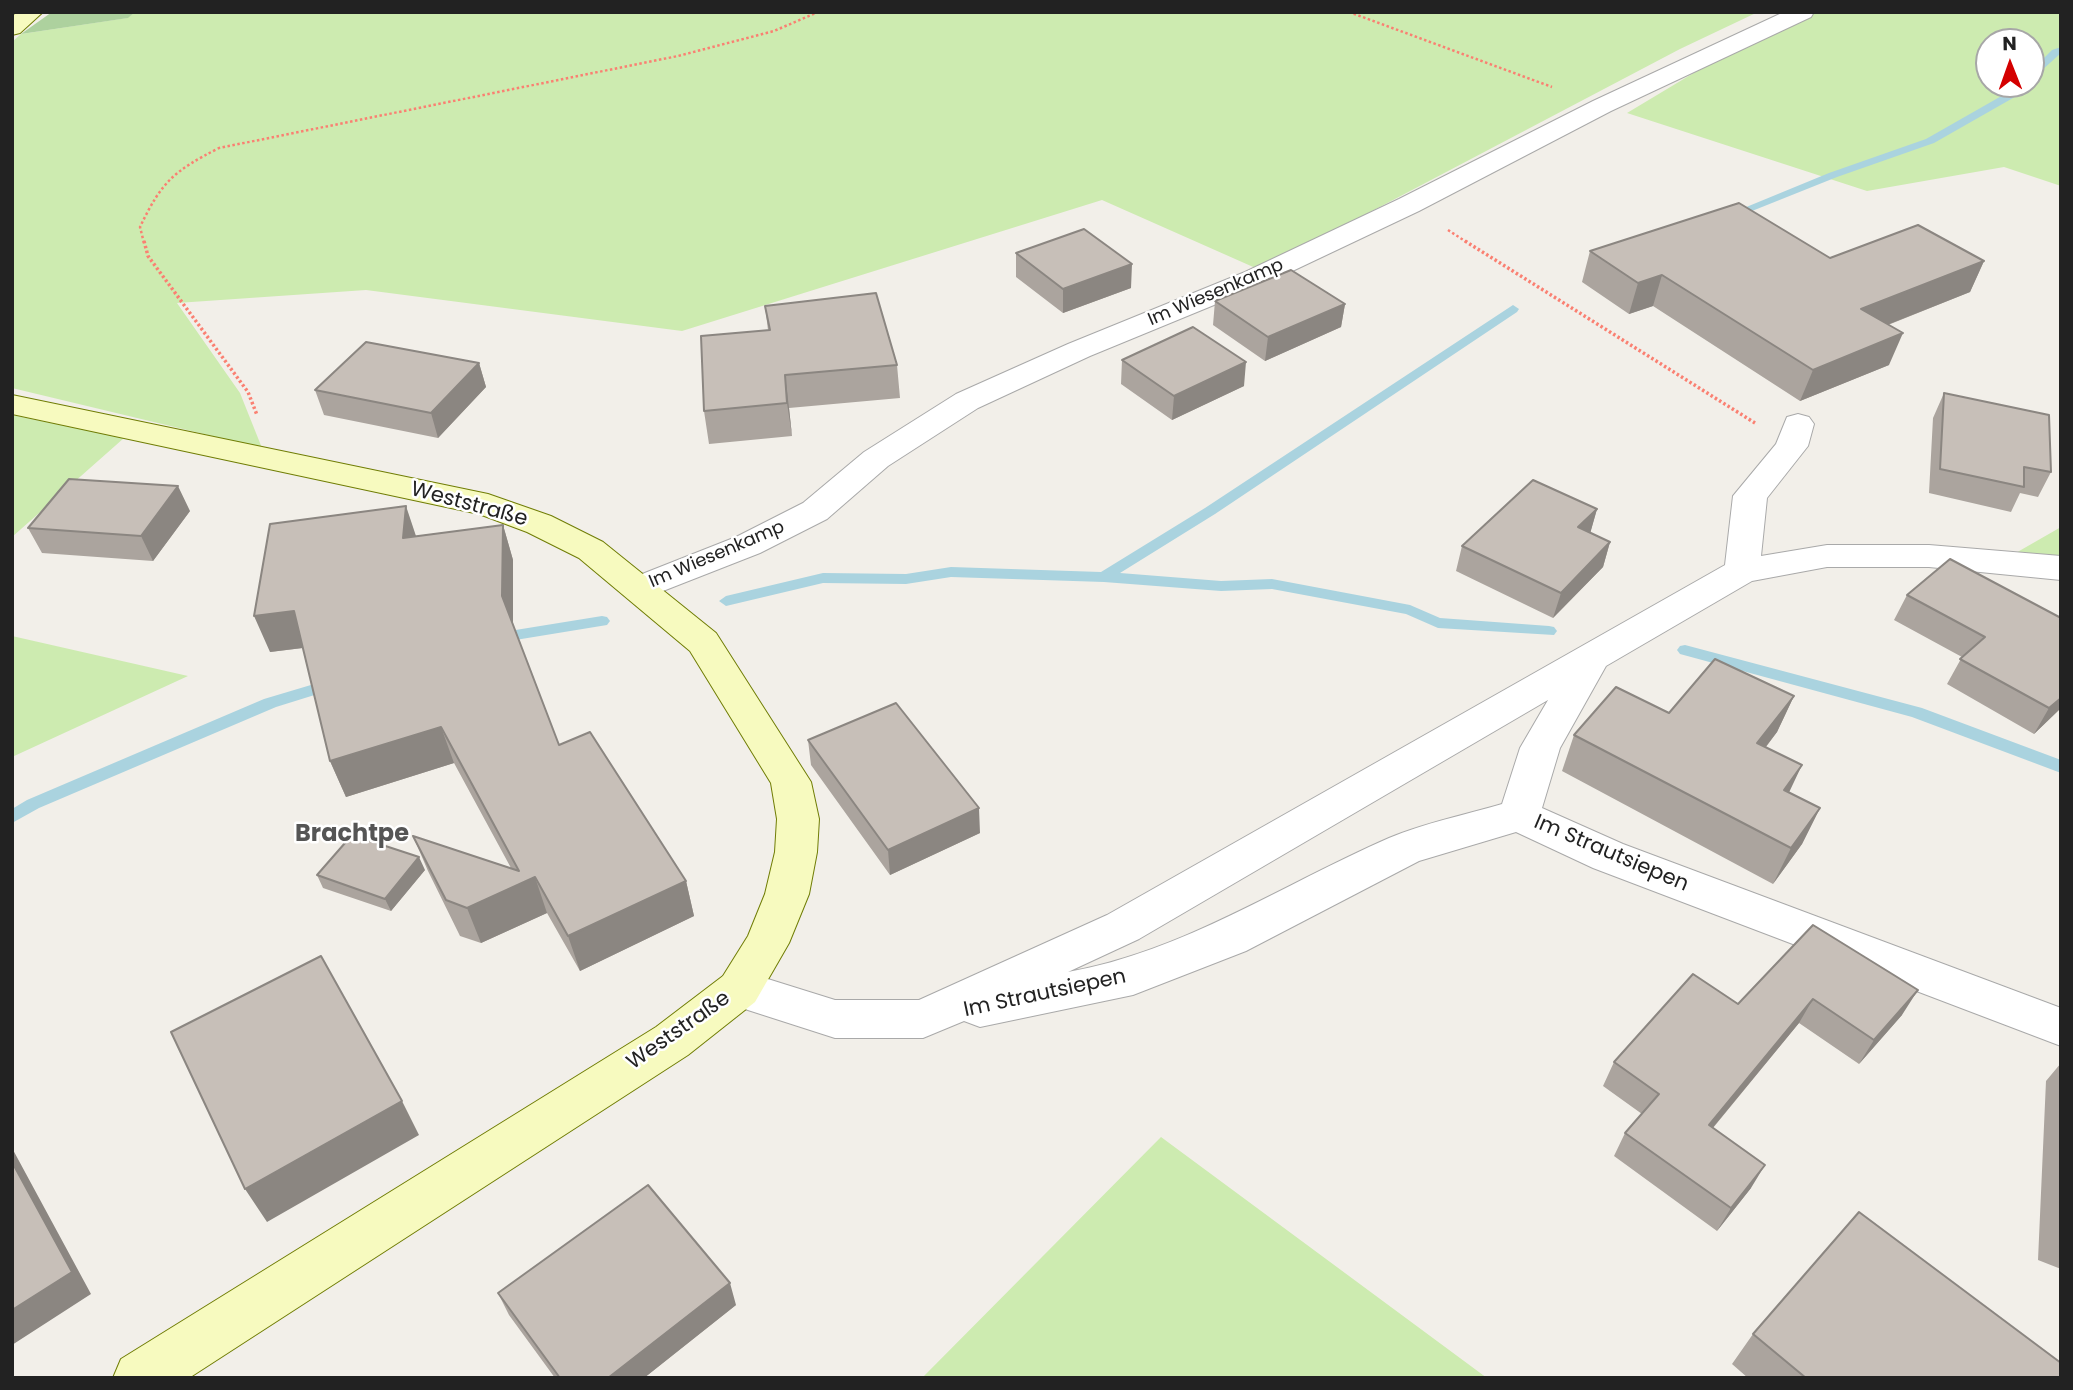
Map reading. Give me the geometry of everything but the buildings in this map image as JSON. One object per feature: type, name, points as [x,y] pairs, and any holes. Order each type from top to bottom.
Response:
[{"type":"main road","points":[[12,28],[32,12]]},
{"type":"main road","name":"Weststraße","points":[[12,404],[501,510],[539,524],[591,550],[640,587],[703,642],[791,782],[798,819],[796,852],[787,894],[767,943],[739,989],[672,1041],[140,1378]]},
{"type":"street","name":"Im Wiesenkamp","points":[[640,587],[748,545],[815,511],[876,459],[967,401],[1079,350],[1255,278],[1409,205],[1602,106],[1802,12]]},
{"type":"street","points":[[1742,571],[1750,496],[1795,435]]},
{"type":"street","name":"Im Strautsiepen","points":[[923,1019],[1123,927],[1742,571],[1827,556],[1929,556],[2061,568]]},
{"type":"street","points":[[1519,815],[1540,748],[1593,655]]},
{"type":"street","name":"Im Strautsiepen","points":[[739,989],[835,1019],[923,1019],[1117,982],[1230,938],[1405,849],[1519,815],[1608,856],[2059,1027]]},
{"type":"path","points":[[274,459],[247,391],[148,256],[140,227],[158,190],[190,163],[219,148],[678,56],[774,31],[818,12]]},
{"type":"path","points":[[1349,12],[1602,106]]},
{"type":"path","points":[[1409,205],[1795,435]]},
{"type":"green space","points":[[52,12],[135,12],[128,18],[21,34]]},
{"type":"green space","points":[[135,12],[1758,12],[1680,49],[1260,270],[1102,200],[682,331],[366,290],[177,303],[240,393],[262,448],[12,388],[12,42],[21,34],[127,18]]},
{"type":"green space","points":[[1818,12],[2061,12],[2061,186],[2004,167],[1867,191],[1627,113],[1707,65]]},
{"type":"green space","points":[[12,415],[124,438],[12,537]]},
{"type":"green space","points":[[2061,527],[2061,564],[2007,558]]},
{"type":"green space","points":[[12,636],[188,676],[12,757]]},
{"type":"green space","points":[[1161,1137],[1487,1378],[922,1378]]},
{"type":"waterway","points":[[2045,62],[2061,50]]},
{"type":"waterway","points":[[1728,217],[1833,175],[1930,141],[2005,98]]},
{"type":"waterway","points":[[1104,577],[1210,511],[1513,309]]},
{"type":"waterway","points":[[726,601],[823,578],[906,579],[951,572],[1104,577]]},
{"type":"waterway","points":[[1104,577],[1221,586],[1272,584],[1410,610],[1438,623],[1549,631]]},
{"type":"waterway","points":[[497,638],[602,621]]},
{"type":"waterway","points":[[1685,650],[1916,712],[2061,767]]},
{"type":"waterway","points":[[12,817],[33,804],[270,703],[331,684]]},
{"type":"district","name":"Brachtpe","points":[[352,835]]}]
